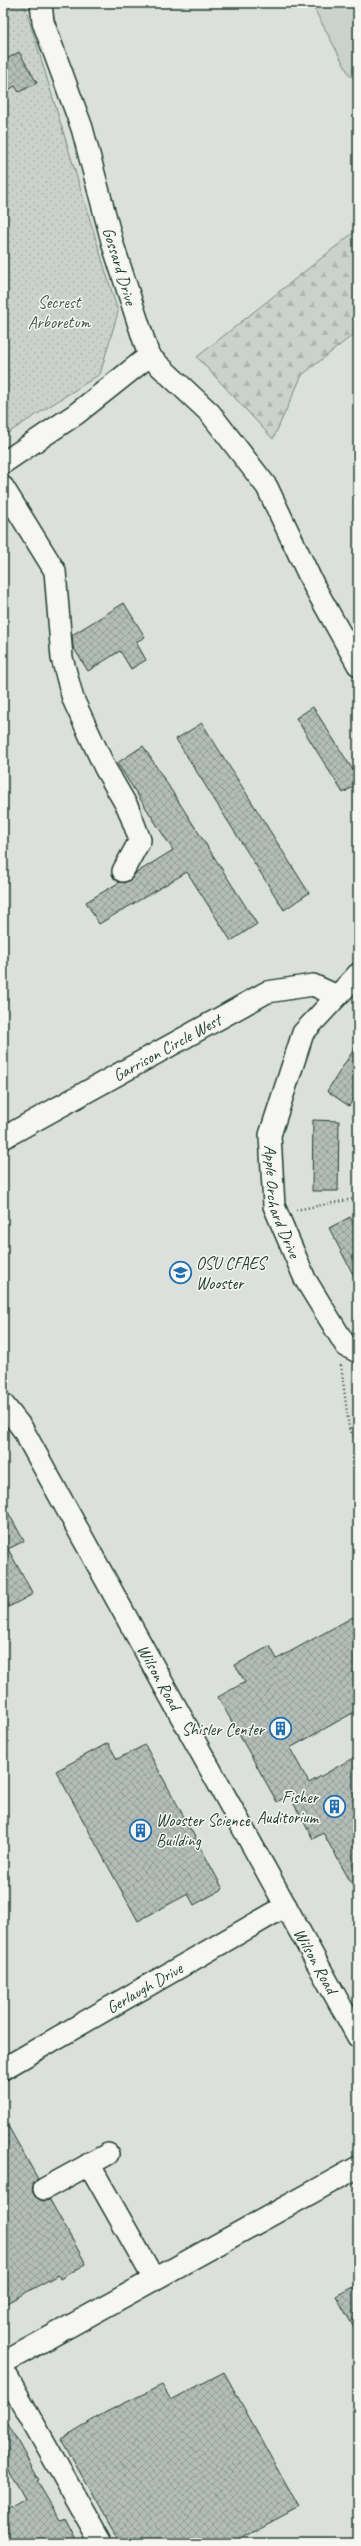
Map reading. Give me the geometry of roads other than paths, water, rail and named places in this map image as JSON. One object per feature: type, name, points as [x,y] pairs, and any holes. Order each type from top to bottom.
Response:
[{"type":"street","name":"Gossard Drive","points":[[40,3],[43,22],[82,128],[113,245],[149,356]]},
{"type":"street","points":[[3,463],[76,414],[149,356],[210,413],[267,487],[314,586],[358,665]]},
{"type":"street","points":[[3,486],[55,571],[62,658],[72,699],[105,768],[128,808],[140,840],[123,872]]},
{"type":"street","name":"Apple Orchard Drive","points":[[352,1349],[305,1279],[274,1206],[270,1135],[303,1033],[358,974]]},
{"type":"street","name":"Garrison Circle West","points":[[3,1138],[267,992],[313,985],[337,996]]},
{"type":"street","name":"Wilson Road","points":[[3,1404],[22,1428],[358,2037]]},
{"type":"street","name":"Gerlaugh Drive","points":[[3,2069],[286,1906]]},
{"type":"street","points":[[44,2189],[108,2154]]},
{"type":"street","points":[[89,2164],[154,2279]]},
{"type":"street","points":[[3,2363],[358,2167]]},
{"type":"street","points":[[3,2369],[101,2543]]},
{"type":"place","name":"OSU CFAES Wooster","points":[[180,1273]]},
{"type":"place","name":"Shisler Center","points":[[280,1729]]},
{"type":"place","name":"Fisher Auditorium","points":[[334,1807]]},
{"type":"place","name":"Wooster Science Building","points":[[140,1830]]},
{"type":"park label","name":"Secrest Arboretum","points":[[59,312]]}]
